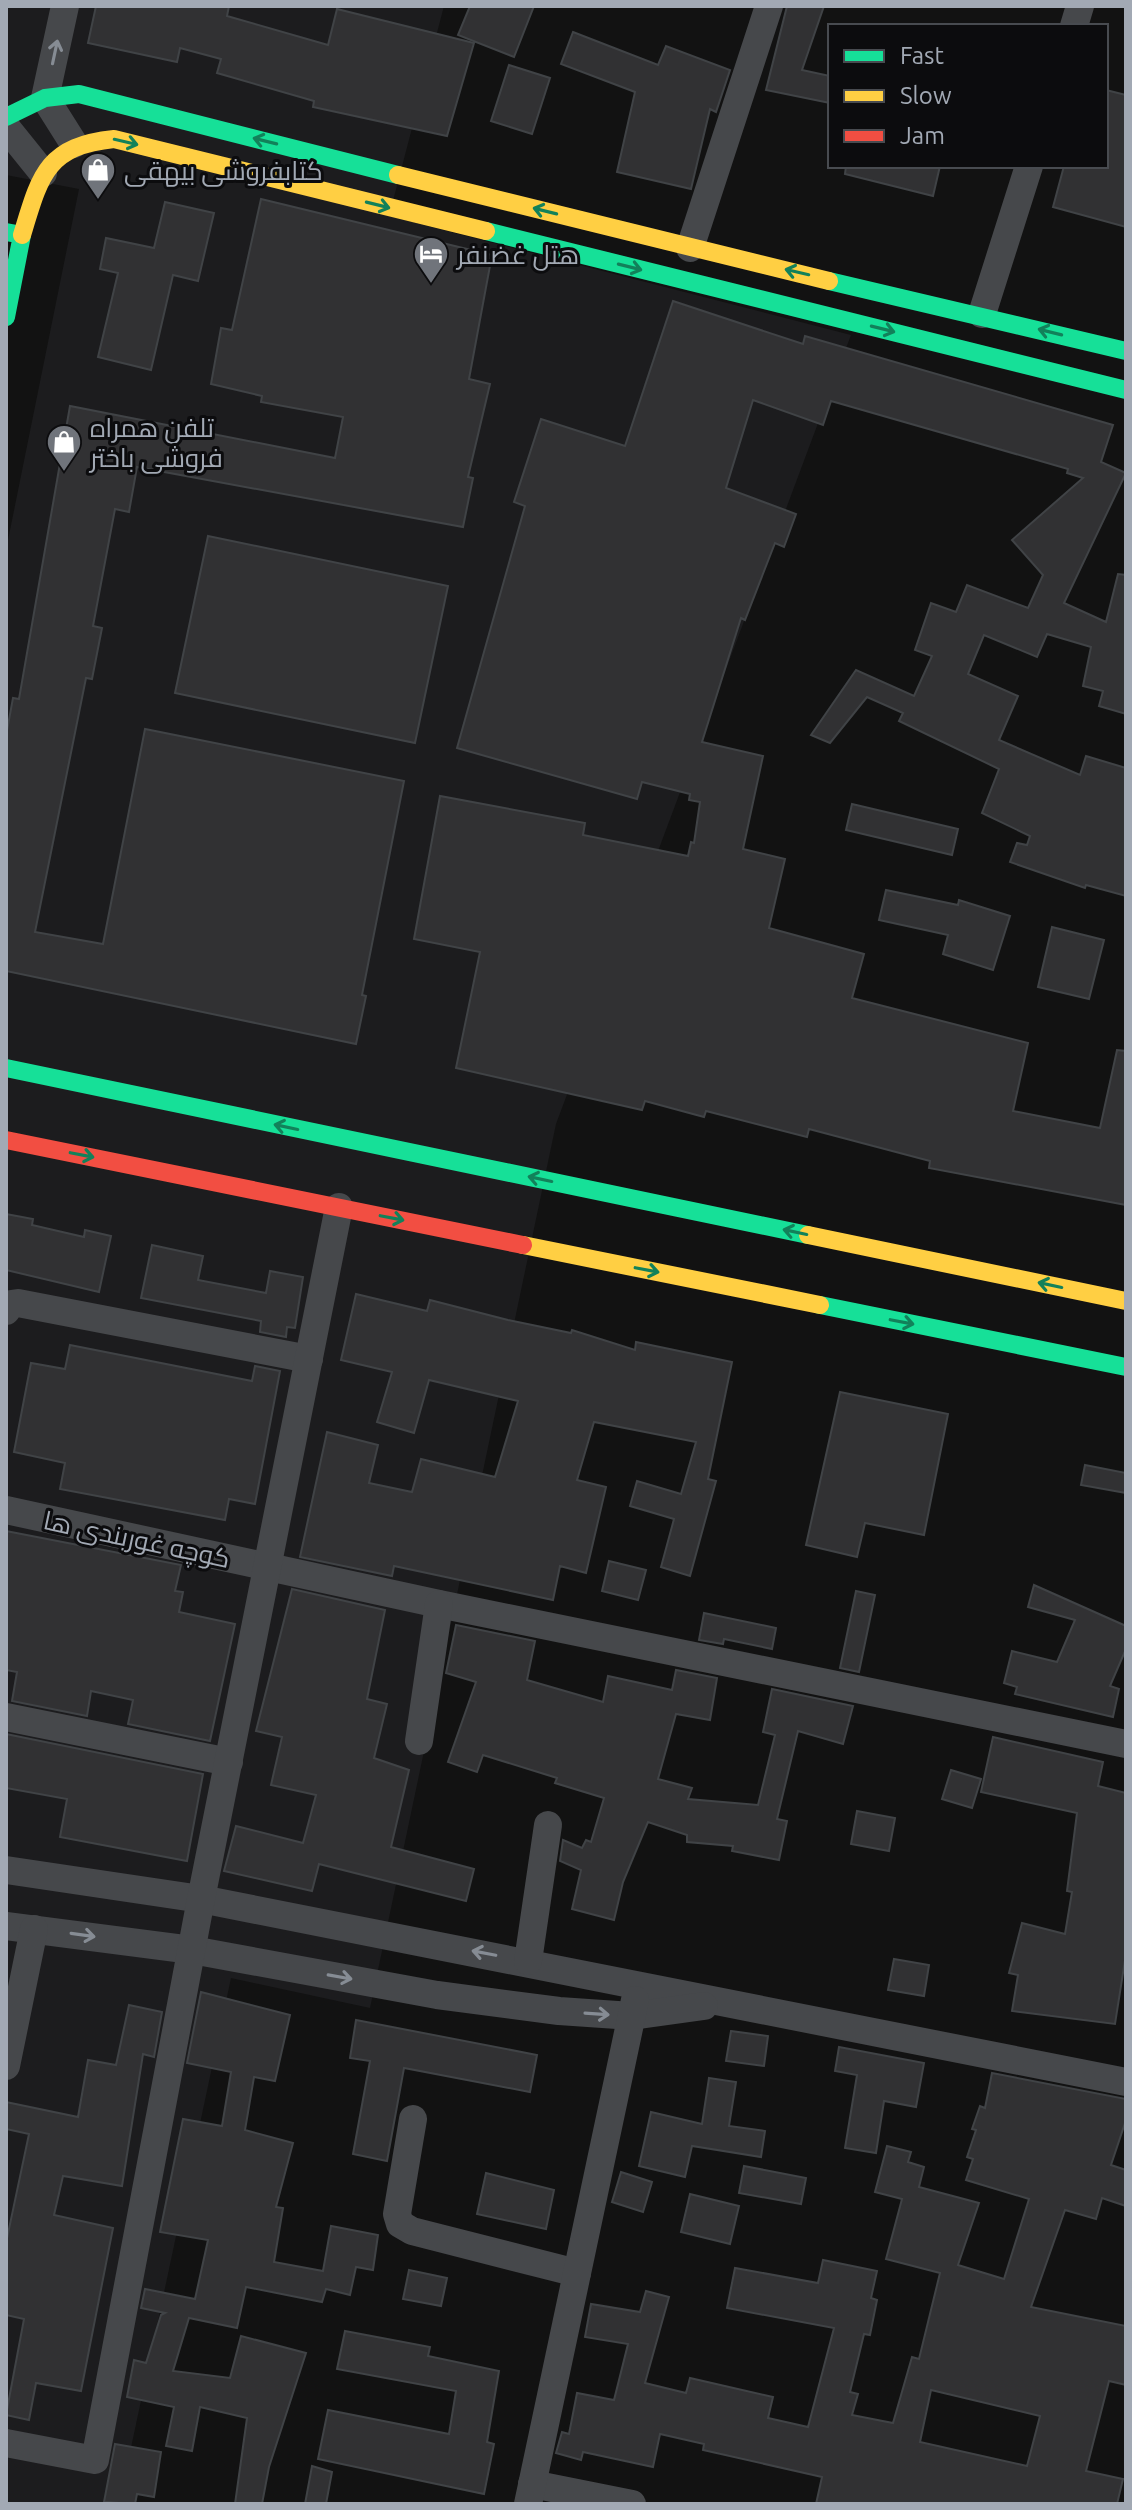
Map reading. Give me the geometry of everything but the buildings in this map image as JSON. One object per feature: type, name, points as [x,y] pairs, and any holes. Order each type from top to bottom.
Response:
[{"type":"main road","points":[[6,117],[45,98],[79,94],[690,248],[982,314],[1126,351]]},
{"type":"main road","points":[[6,317],[14,234],[43,173],[57,154],[74,144],[84,140],[114,139],[1126,390]]},
{"type":"main road","points":[[6,1068],[1126,1301]]},
{"type":"main road","points":[[6,1140],[1126,1367]]},
{"type":"street","points":[[65,6],[45,98],[74,144]]},
{"type":"street","points":[[690,248],[769,6]]},
{"type":"street","points":[[6,127],[43,173]]},
{"type":"street","points":[[982,314],[1028,168]]},
{"type":"street","points":[[6,2443],[95,2460],[201,1899],[339,1207]]},
{"type":"street","points":[[6,1311],[11,1304],[18,1303],[309,1359]]},
{"type":"street","name":"کوچه غوربندی ها","points":[[6,1510],[439,1604],[1126,1744]]},
{"type":"street","points":[[419,1741],[439,1604]]},
{"type":"street","points":[[6,1717],[229,1762]]},
{"type":"street","points":[[528,1961],[548,1825]]},
{"type":"street","points":[[6,1870],[201,1899],[528,1961],[1126,2082]]},
{"type":"street","points":[[6,2066],[20,1927],[192,1950],[437,1995],[632,2016],[725,2002]]},
{"type":"street","points":[[632,2504],[530,2494],[638,1985]]},
{"type":"street","points":[[413,2119],[397,2214],[400,2224],[412,2231],[577,2273]]},
{"type":"shaded area","points":[[6,6],[444,6],[389,216],[851,335],[556,1124],[370,2008],[231,1978],[119,2504],[6,2504],[6,550],[79,189],[6,175]]},
{"type":"traffic: fast","points":[[6,117],[45,98],[79,94],[398,175]]},
{"type":"traffic: fast","points":[[486,231],[1126,390]]},
{"type":"traffic: fast","points":[[6,232],[22,235],[6,317]]},
{"type":"traffic: fast","points":[[829,281],[1126,351]]},
{"type":"traffic: fast","points":[[6,1068],[808,1235]]},
{"type":"traffic: fast","points":[[820,1305],[1126,1367]]},
{"type":"traffic: slow","points":[[22,235],[34,196],[49,168],[73,149],[114,139],[486,231]]},
{"type":"traffic: slow","points":[[398,175],[829,281]]},
{"type":"traffic: slow","points":[[808,1235],[1126,1301]]},
{"type":"traffic: slow","points":[[523,1245],[820,1305]]},
{"type":"traffic: jam","points":[[6,1140],[523,1245]]},
{"type":"place","name":"کتابفروشی بیهقی","points":[[98,201]]},
{"type":"place","name":"هتل غضنفر","points":[[431,285]]},
{"type":"place","name":"تلفن همراه فروشی باختر","points":[[64,473]]}]
